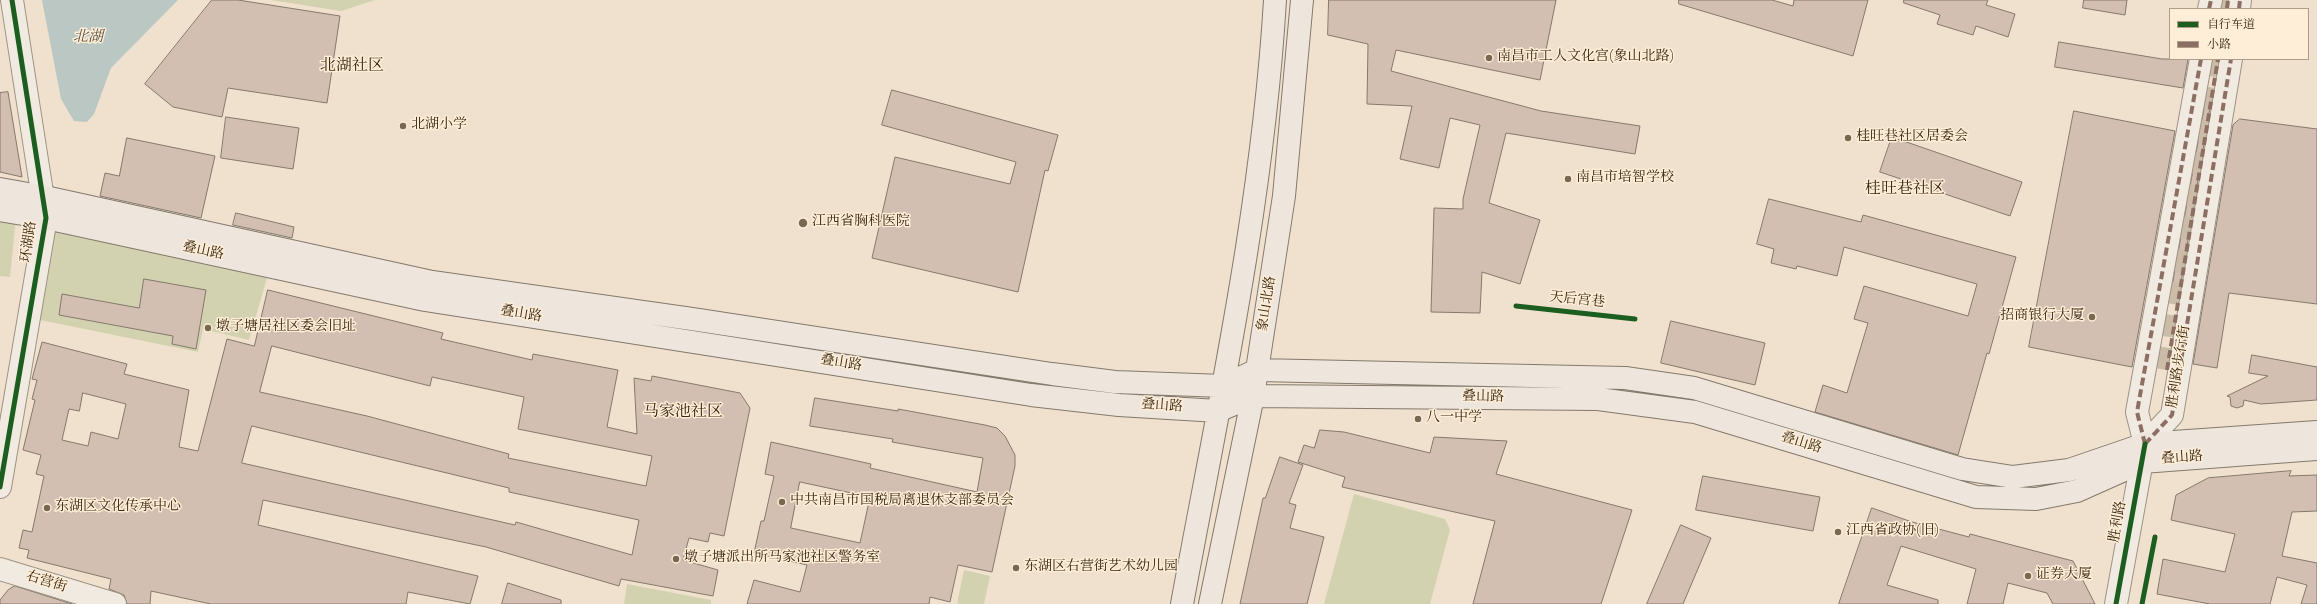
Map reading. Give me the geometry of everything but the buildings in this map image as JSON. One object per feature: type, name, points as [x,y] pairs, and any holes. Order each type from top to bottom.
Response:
[{"type":"main road","points":[[1182,604],[1223,386],[1255,190],[1272,55],[1275,0]]},
{"type":"main road","name":"象山北路","points":[[1210,604],[1253,396],[1284,196],[1302,0]]},
{"type":"main road","name":"叠山路","points":[[0,189],[46,208],[425,300],[1031,395],[1119,405],[1218,411],[1253,396],[1598,399],[1695,412],[1976,497],[2036,499],[2077,491],[2143,453],[2317,449]]},
{"type":"main road","name":"叠山路","points":[[0,210],[46,208],[432,282],[692,319],[1052,374],[1115,382],[1223,386],[1257,370],[1618,378],[1679,385],[1694,388],[1962,469],[2013,477],[2069,470],[2143,453],[2317,432]]},
{"type":"street","name":"环湖路","points":[[0,487],[46,208],[12,0]]},
{"type":"street","points":[[2143,453],[2137,412],[2200,60]]},
{"type":"street","name":"胜利路步行街","points":[[2143,453],[2172,416],[2231,60]]},
{"type":"street","name":"胜利路","points":[[2116,604],[2143,453]]},
{"type":"street","name":"右营街","points":[[0,569],[115,604]]},
{"type":"green space","points":[[271,0],[375,0],[341,11]]},
{"type":"green space","points":[[0,216],[16,217],[10,277],[0,276]]},
{"type":"green space","points":[[54,229],[267,278],[249,340],[203,329],[198,352],[40,320]]},
{"type":"green space","points":[[1354,494],[1445,519],[1450,530],[1430,604],[1324,604]]},
{"type":"green space","points":[[964,570],[990,576],[984,604],[957,604]]},
{"type":"green space","points":[[627,584],[711,600],[711,604],[624,604]]},
{"type":"water","name":"北湖","points":[[42,0],[178,0],[111,68],[94,114],[87,122],[74,121],[61,99]]},
{"type":"tunnel","points":[[2227,8],[2228,0]]},
{"type":"tunnel","points":[[2167,370],[2218,60]]},
{"type":"marked path","points":[[2209,8],[2211,0]]},
{"type":"marked path","points":[[2227,8],[2228,0]]},
{"type":"marked path","points":[[2239,8],[2240,0]]},
{"type":"marked path","points":[[2145,444],[2137,412],[2201,60]]},
{"type":"marked path","points":[[2167,370],[2218,60]]},
{"type":"marked path","points":[[2145,444],[2172,415],[2231,60]]},
{"type":"cycle path","points":[[0,487],[46,218],[12,0]]},
{"type":"cycle path","name":"天后宫巷","points":[[1516,306],[1635,319]]},
{"type":"cycle path","points":[[2116,604],[2145,444]]},
{"type":"cycle path","points":[[2142,604],[2155,537]]},
{"type":"place","name":"南昌市工人文化宫(象山北路)","points":[[1489,58]]},
{"type":"place","name":"北湖小学","points":[[403,126]]},
{"type":"place","name":"桂旺巷社区居委会","points":[[1848,138]]},
{"type":"place","name":"南昌市培智学校","points":[[1568,179]]},
{"type":"place","name":"江西省胸科医院","points":[[803,223]]},
{"type":"place","name":"招商银行大厦","points":[[2092,317]]},
{"type":"place","name":"墩子塘居社区委会旧址","points":[[208,328]]},
{"type":"place","name":"八一中学","points":[[1418,419]]},
{"type":"place","name":"中共南昌市国税局离退休支部委员会","points":[[782,502]]},
{"type":"place","name":"东湖区文化传承中心","points":[[47,508]]},
{"type":"place","name":"江西省政协(旧)","points":[[1838,532]]},
{"type":"place","name":"墩子塘派出所马家池社区警务室","points":[[676,559]]},
{"type":"place","name":"东湖区右营街艺术幼儿园","points":[[1016,568]]},
{"type":"place","name":"证券大厦","points":[[2028,576]]},
{"type":"district","name":"北湖社区","points":[[352,67]]},
{"type":"district","name":"桂旺巷社区","points":[[1905,190]]},
{"type":"district","name":"马家池社区","points":[[683,413]]}]
